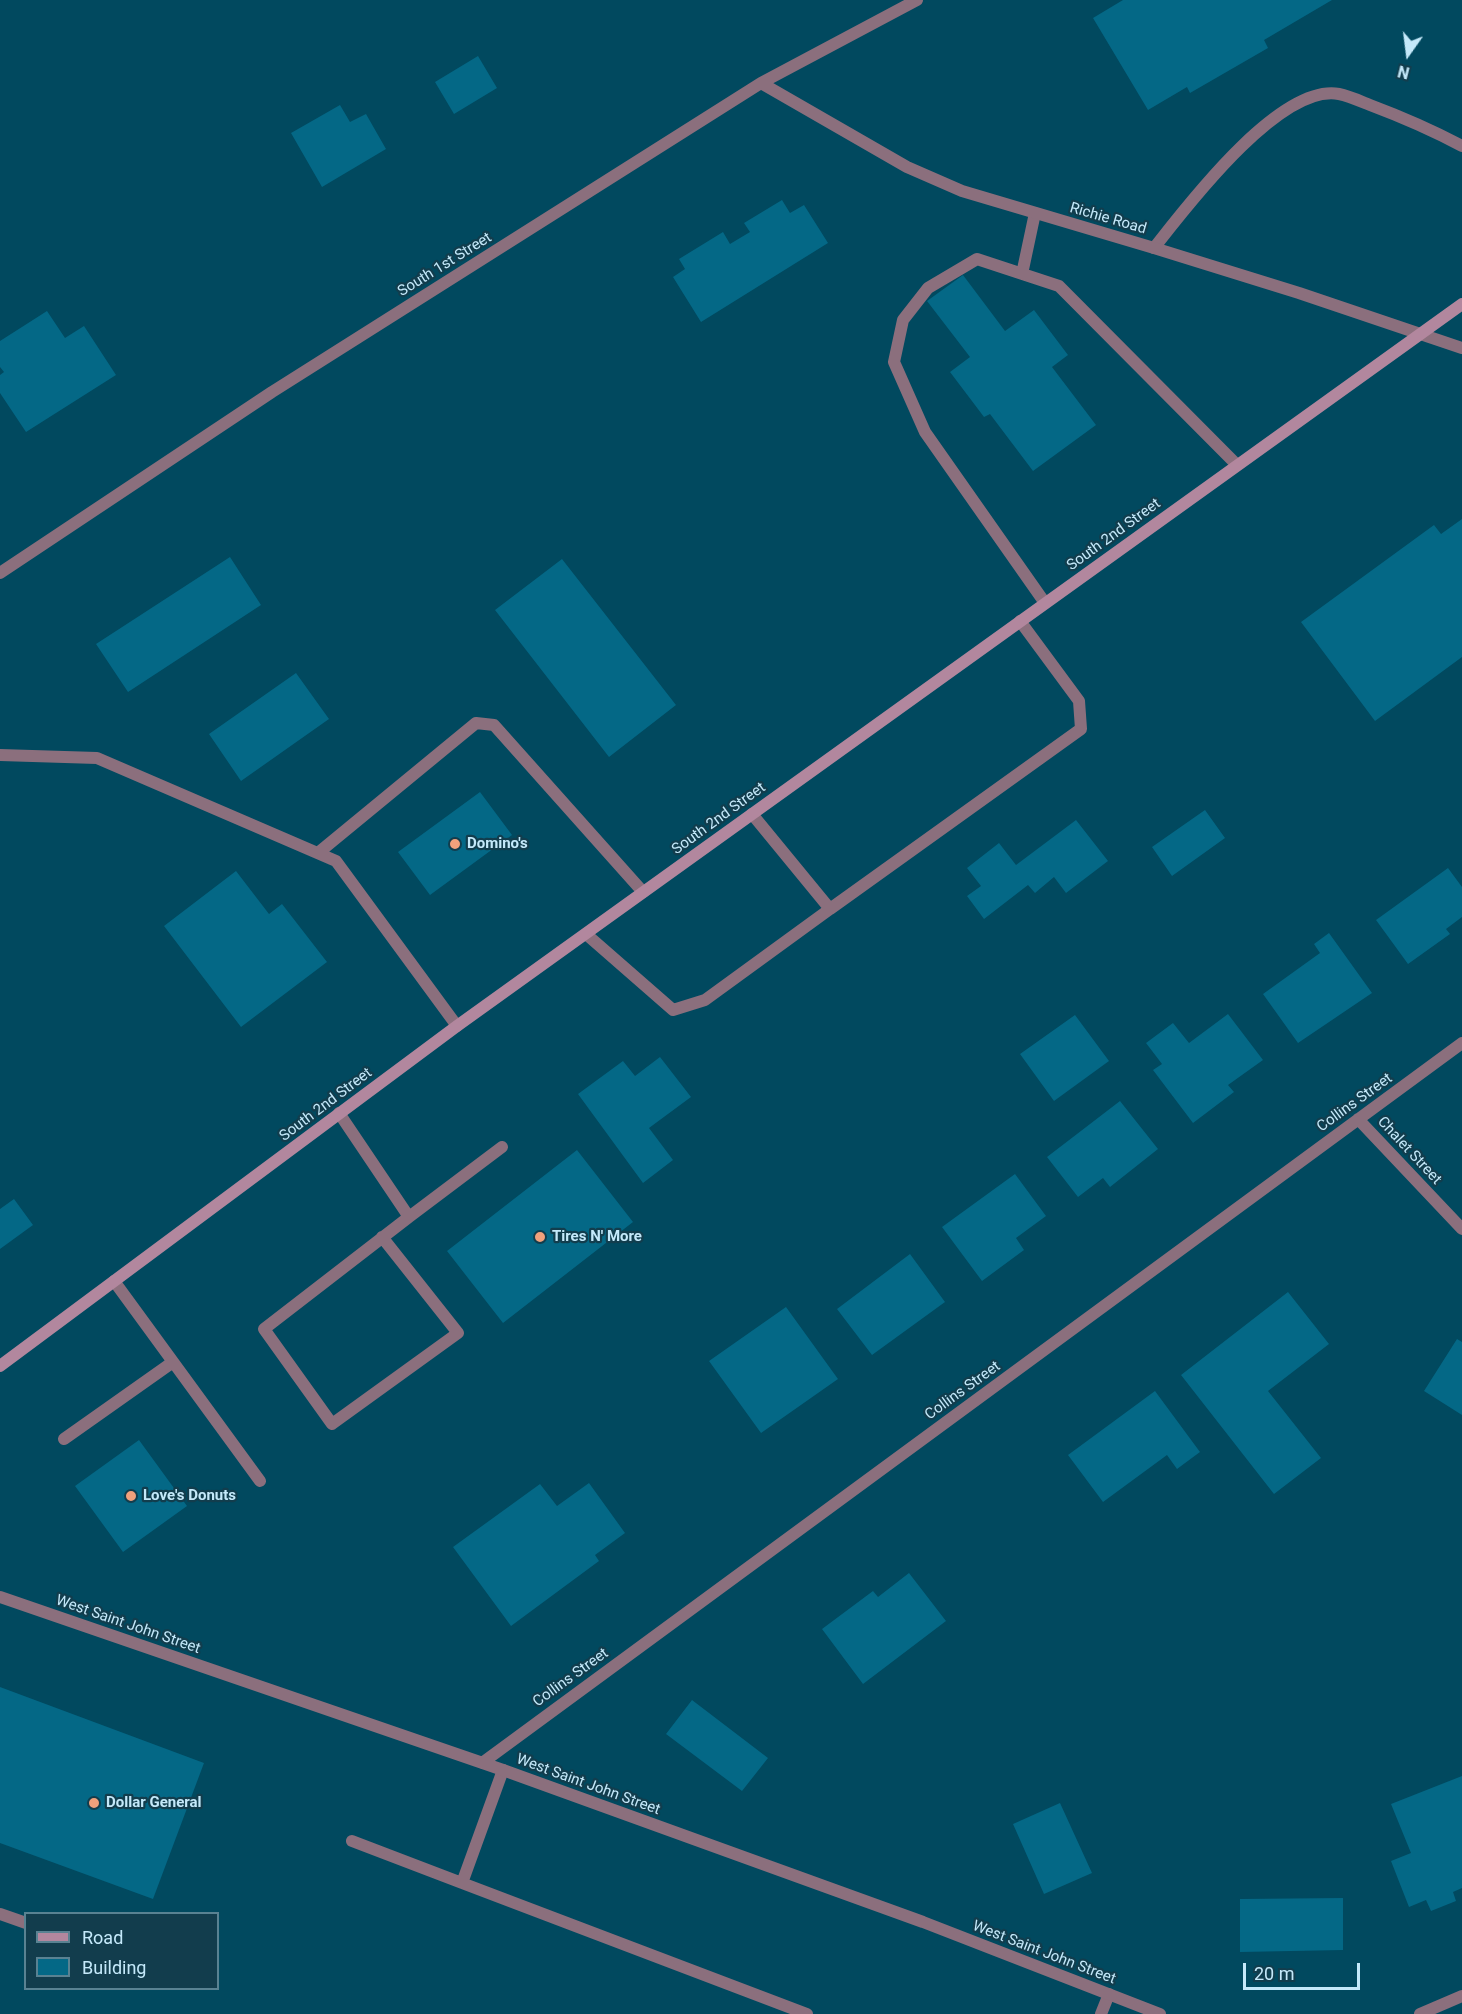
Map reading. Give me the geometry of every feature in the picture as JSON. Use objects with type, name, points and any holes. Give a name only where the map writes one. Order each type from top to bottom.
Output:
[{"type":"main road","name":"South 2nd Street","points":[[0,1366],[457,1026],[1462,304]]},
{"type":"street","name":"South 1st Street","points":[[0,573],[272,392],[761,83],[917,0]]},
{"type":"street","name":"Richie Road","points":[[761,83],[907,167],[962,191],[1299,293],[1462,348]]},
{"type":"street","points":[[1154,248],[1203,185],[1240,148],[1282,112],[1311,97],[1338,93],[1415,123],[1462,146]]},
{"type":"street","points":[[1022,274],[1035,213]]},
{"type":"street","points":[[1045,603],[925,432],[894,362],[903,320],[927,288],[977,259],[1059,286],[1237,465]]},
{"type":"street","points":[[586,934],[673,1010],[705,1000],[1081,729],[1079,701],[1020,621]]},
{"type":"street","points":[[318,853],[476,723],[494,725],[643,892]]},
{"type":"street","points":[[0,755],[97,758],[336,861],[457,1026]]},
{"type":"street","points":[[752,814],[830,909]]},
{"type":"street","name":"Collins Street","points":[[482,1763],[1462,1043]]},
{"type":"street","points":[[339,1113],[409,1216]]},
{"type":"street","name":"Chalet Street","points":[[1359,1119],[1462,1229]]},
{"type":"street","points":[[382,1237],[458,1333],[332,1424],[264,1329],[382,1237],[409,1216],[502,1147]]},
{"type":"street","points":[[114,1281],[260,1481]]},
{"type":"street","points":[[64,1439],[173,1362]]},
{"type":"street","name":"West Saint John Street","points":[[0,1597],[503,1770],[923,1922],[1160,2014]]},
{"type":"street","points":[[462,1883],[503,1770]]},
{"type":"street","points":[[352,1841],[807,2014]]},
{"type":"street","points":[[0,1914],[24,1922]]},
{"type":"street","points":[[1101,2014],[1109,1994]]},
{"type":"street","points":[[1420,2014],[1462,1996]]},
{"type":"building","points":[[1123,0],[1332,0],[1264,40],[1268,48],[1190,93],[1187,87],[1148,110],[1093,18]]},
{"type":"building","points":[[478,56],[497,88],[454,114],[435,82]]},
{"type":"building","points":[[340,105],[350,122],[366,114],[386,149],[322,187],[291,133]]},
{"type":"building","points":[[782,200],[790,213],[804,205],[828,243],[701,322],[673,277],[685,269],[679,259],[723,232],[730,244],[750,232],[744,223]]},
{"type":"building","points":[[963,275],[1005,331],[1034,310],[1068,355],[1052,367],[1096,425],[1033,471],[990,414],[984,417],[950,372],[970,357],[927,301]]},
{"type":"building","points":[[47,311],[65,338],[84,326],[116,375],[26,432],[0,393],[0,375],[4,372],[0,367],[0,341]]},
{"type":"building","points":[[1462,519],[1462,657],[1375,721],[1301,622],[1434,525],[1441,534]]},
{"type":"building","points":[[230,557],[261,605],[128,692],[96,644]]},
{"type":"building","points":[[562,559],[676,705],[609,757],[495,610]]},
{"type":"building","points":[[296,673],[329,719],[241,781],[209,734]]},
{"type":"building","name":"Domino's","points":[[480,792],[512,835],[430,895],[398,852]]},
{"type":"building","points":[[1205,810],[1225,838],[1172,876],[1152,847]]},
{"type":"building","points":[[1076,820],[1108,861],[1066,893],[1054,877],[1035,893],[1028,885],[984,919],[967,896],[981,886],[967,868],[999,843],[1016,865]]},
{"type":"building","points":[[1448,868],[1462,887],[1462,917],[1446,929],[1450,934],[1408,964],[1376,920]]},
{"type":"building","points":[[236,871],[269,914],[282,904],[327,962],[241,1027],[164,926]]},
{"type":"building","points":[[1329,933],[1372,993],[1298,1043],[1263,994],[1320,953],[1314,944]]},
{"type":"building","points":[[1228,1014],[1263,1060],[1228,1085],[1234,1092],[1193,1123],[1153,1070],[1162,1064],[1146,1043],[1173,1023],[1189,1043]]},
{"type":"building","points":[[1075,1015],[1109,1061],[1054,1101],[1020,1054]]},
{"type":"building","points":[[660,1057],[691,1097],[649,1128],[673,1160],[643,1183],[578,1094],[623,1061],[635,1076]]},
{"type":"building","points":[[1120,1101],[1158,1149],[1110,1187],[1103,1178],[1078,1197],[1047,1157]]},
{"type":"building","name":"Tires N' More","points":[[577,1150],[633,1222],[503,1323],[447,1251]]},
{"type":"building","points":[[1015,1174],[1046,1216],[1016,1238],[1024,1250],[982,1281],[942,1227]]},
{"type":"building","points":[[14,1199],[33,1225],[0,1249],[0,1209]]},
{"type":"building","points":[[910,1254],[945,1302],[872,1355],[837,1309]]},
{"type":"building","points":[[1288,1292],[1329,1344],[1268,1391],[1321,1458],[1274,1494],[1181,1375]]},
{"type":"building","points":[[786,1307],[838,1379],[761,1433],[709,1361]]},
{"type":"building","points":[[1457,1339],[1462,1342],[1462,1415],[1424,1391]]},
{"type":"building","points":[[1155,1391],[1200,1452],[1177,1469],[1167,1455],[1103,1502],[1068,1455]]},
{"type":"building","name":"Love's Donuts","points":[[139,1440],[187,1506],[123,1552],[75,1486]]},
{"type":"building","points":[[589,1483],[625,1533],[595,1555],[599,1561],[511,1626],[453,1547],[540,1484],[557,1506]]},
{"type":"building","points":[[909,1573],[946,1621],[863,1684],[822,1629],[873,1591],[878,1597]]},
{"type":"building","name":"Dollar General","points":[[0,1687],[204,1763],[153,1899],[0,1843]]},
{"type":"building","points":[[692,1700],[768,1758],[742,1791],[666,1734]]},
{"type":"building","points":[[1462,1776],[1462,1888],[1453,1892],[1456,1901],[1431,1911],[1426,1900],[1409,1907],[1391,1861],[1411,1853],[1391,1804]]},
{"type":"building","points":[[1060,1803],[1092,1873],[1044,1894],[1013,1824]]},
{"type":"building","points":[[1343,1898],[1343,1950],[1240,1952],[1240,1899]]},
{"type":"place","name":"Domino's","points":[[455,844]]},
{"type":"place","name":"Tires N' More","points":[[540,1237]]},
{"type":"place","name":"Love's Donuts","points":[[131,1496]]},
{"type":"place","name":"Dollar General","points":[[94,1803]]}]
